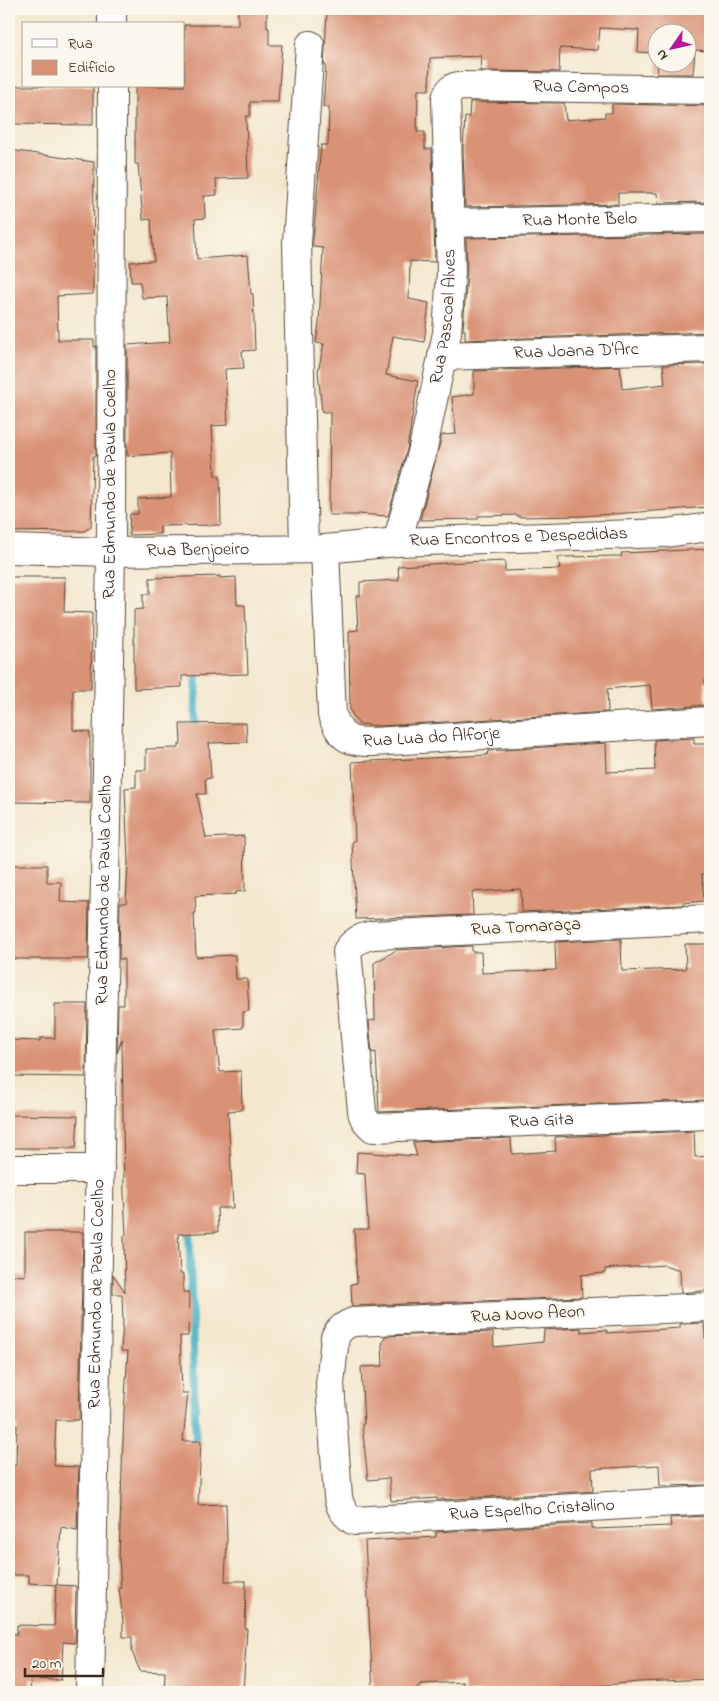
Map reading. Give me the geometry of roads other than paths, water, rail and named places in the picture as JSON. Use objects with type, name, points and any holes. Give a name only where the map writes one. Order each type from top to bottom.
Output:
[{"type":"street","points":[[112,9],[112,22]]},
{"type":"street","name":"Rua Lua do Alforje","points":[[310,45],[296,242],[315,549],[332,715],[338,729],[345,737],[356,742],[373,742],[710,721]]},
{"type":"street","name":"Rua Campos","points":[[452,88],[460,86],[710,90]]},
{"type":"street","name":"Rua Edmundo de Paula Coelho","points":[[95,1689],[100,1169],[111,552],[112,88]]},
{"type":"street","name":"Rua Pascoal Alves","points":[[397,542],[422,453],[447,333],[451,272],[446,99],[452,88]]},
{"type":"street","name":"Rua Monte Belo","points":[[450,223],[710,218]]},
{"type":"street","name":"Rua Joana D'Arc","points":[[442,356],[710,348]]},
{"type":"street","name":"Rua Encontros e Despedidas","points":[[315,549],[397,542],[666,533],[710,527]]},
{"type":"street","name":"Rua Benjoeiro","points":[[9,549],[111,552],[315,549]]},
{"type":"street","name":"Rua Tomaraça","points":[[373,1128],[366,1121],[362,1111],[347,951],[360,938],[373,935],[710,918]]},
{"type":"street","name":"Rua Gita","points":[[373,1128],[710,1115]]},
{"type":"street","points":[[9,1169],[100,1169]]},
{"type":"street","name":"Rua Novo Aeon","points":[[354,1520],[346,1515],[340,1505],[338,1496],[330,1384],[335,1338],[345,1324],[710,1307]]},
{"type":"street","name":"Rua Espelho Cristalino","points":[[354,1520],[710,1500]]},
{"type":"waterway","points":[[195,732],[197,666]]},
{"type":"waterway","points":[[189,1224],[196,1449]]}]
